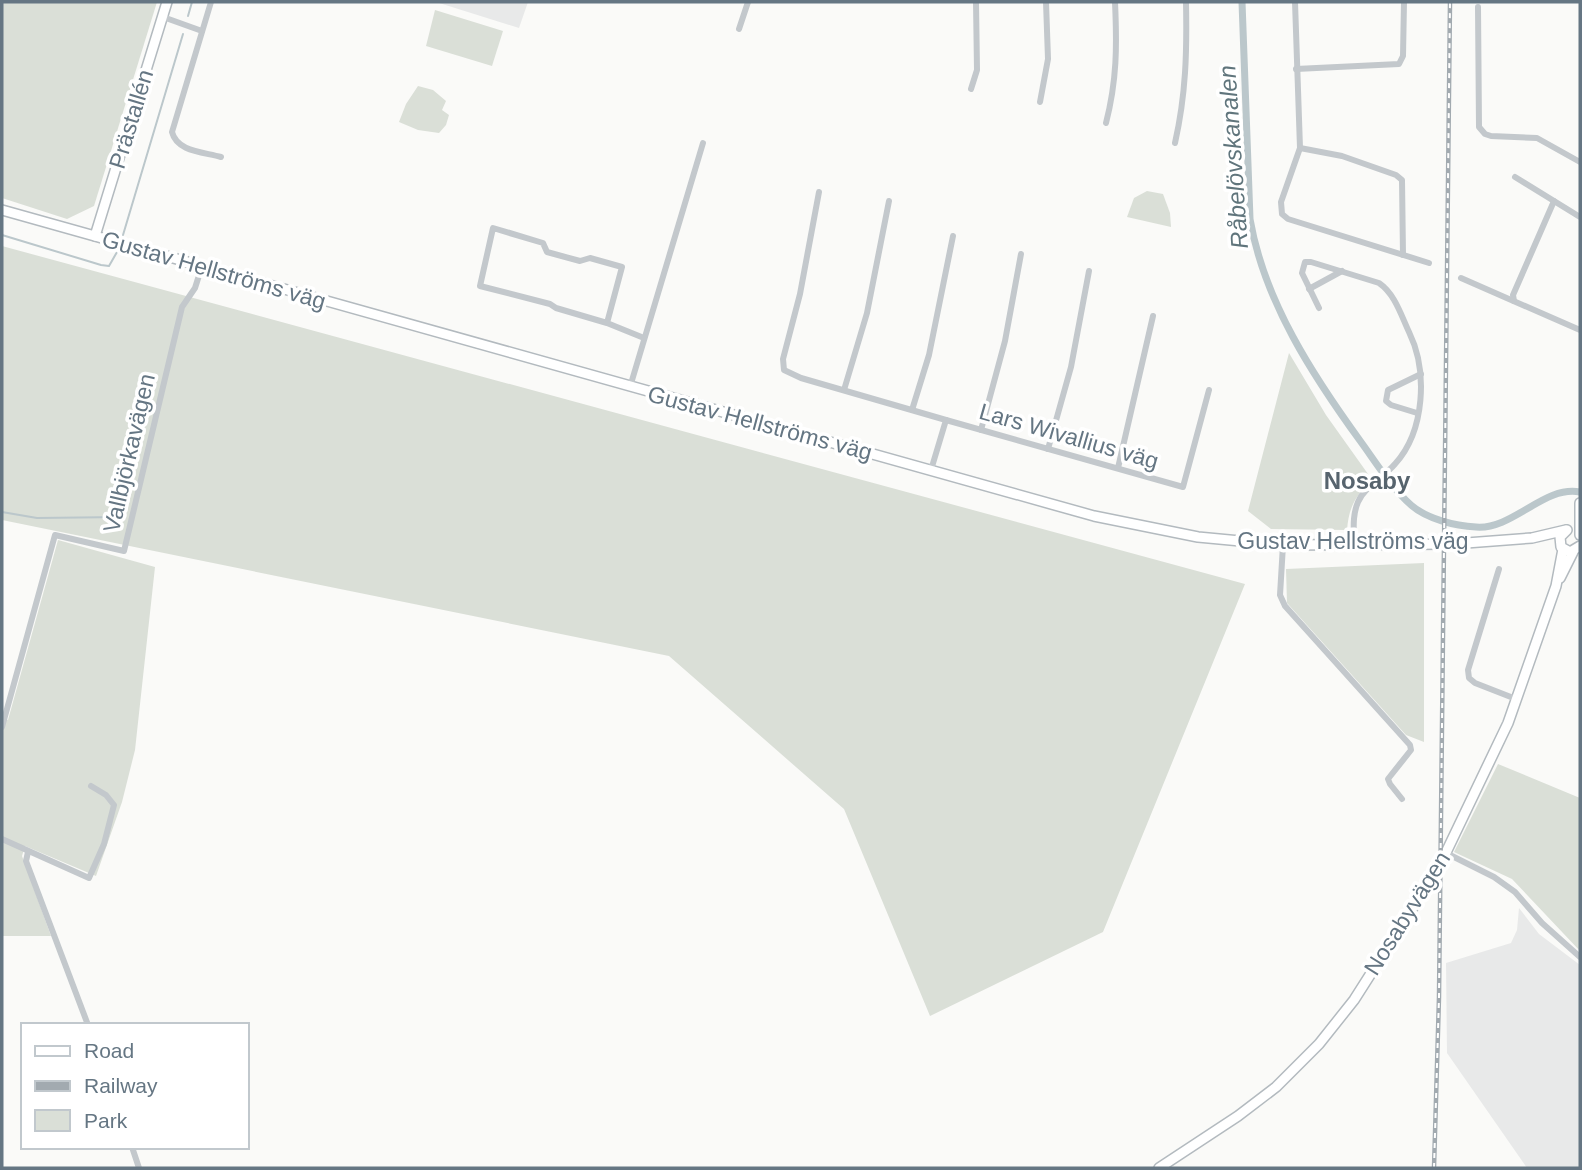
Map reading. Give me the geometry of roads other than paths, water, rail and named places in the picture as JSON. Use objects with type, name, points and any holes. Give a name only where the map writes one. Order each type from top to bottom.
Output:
[{"type":"street","name":"Prästallén","points":[[95,236],[167,2]]},
{"type":"street","points":[[211,2],[172,132],[180,146],[221,157]]},
{"type":"street","points":[[739,29],[748,2]]},
{"type":"street","points":[[971,89],[977,70],[976,2]]},
{"type":"street","points":[[1040,102],[1048,59],[1046,2]]},
{"type":"street","points":[[1106,123],[1114,89],[1117,42],[1115,2]]},
{"type":"street","points":[[1175,143],[1184,104],[1186,2]]},
{"type":"street","points":[[1295,2],[1300,148],[1281,202],[1282,214],[1288,219],[1429,263]]},
{"type":"street","points":[[1297,69],[1399,64],[1403,56],[1404,2]]},
{"type":"street","points":[[1478,7],[1479,127],[1491,136],[1537,138],[1580,162]]},
{"type":"street","points":[[163,17],[202,31]]},
{"type":"street","points":[[630,387],[703,143]]},
{"type":"street","points":[[1300,148],[1342,156],[1396,175],[1402,180],[1405,244],[1403,255]]},
{"type":"street","points":[[1515,177],[1580,217]]},
{"type":"street","name":"Lars Wivallius väg","points":[[819,192],[800,294],[782,365],[786,373],[1183,487],[1209,390]]},
{"type":"street","points":[[844,390],[867,313],[889,201]]},
{"type":"street","points":[[1514,301],[1513,295],[1554,201]]},
{"type":"street","name":"Gustav Hellströms väg","points":[[2,210],[1128,524],[1198,537],[1283,545],[1453,544],[1532,538],[1567,530]]},
{"type":"street","points":[[607,323],[622,267],[590,258],[580,261],[547,252],[543,243],[493,228],[480,286],[542,301],[645,338]]},
{"type":"street","points":[[912,410],[929,355],[953,236]]},
{"type":"street","points":[[981,430],[1005,341],[1021,254]]},
{"type":"street","points":[[1319,308],[1303,273],[1306,262],[1379,283],[1388,290],[1416,346],[1421,374],[1422,393],[1418,413],[1405,451],[1359,500],[1354,519],[1354,545]]},
{"type":"street","name":"Vallbjörkavägen","points":[[2,727],[55,535],[124,551],[182,307],[195,288],[202,266]]},
{"type":"street","points":[[1048,449],[1071,366],[1089,271]]},
{"type":"street","points":[[1309,289],[1342,271]]},
{"type":"street","points":[[1461,278],[1580,330]]},
{"type":"street","points":[[1118,468],[1153,316]]},
{"type":"street","points":[[1418,413],[1391,405],[1386,401],[1385,395],[1388,390],[1421,374]]},
{"type":"street","name":"Lars Wivallius väg","points":[[931,470],[946,420]]},
{"type":"street","points":[[1580,502],[1567,530],[1575,530],[1580,535]]},
{"type":"street","points":[[1580,502],[1580,535]]},
{"type":"street","name":"Nosabyvägen","points":[[1159,1168],[1266,1094],[1319,1044],[1354,1000],[1446,853],[1508,723],[1569,547],[1561,535],[1567,530]]},
{"type":"street","name":"Gustav Hellströms väg","points":[[1532,538],[1569,547]]},
{"type":"street","points":[[1283,545],[1280,595],[1285,606],[1410,745],[1408,756],[1388,779],[1402,799]]},
{"type":"street","points":[[1499,569],[1468,670],[1469,678],[1475,683],[1516,699]]},
{"type":"street","points":[[2,839],[89,878],[104,844],[114,805],[106,795],[91,786]]},
{"type":"street","points":[[28,852],[26,861],[87,1023]]},
{"type":"street","points":[[1446,853],[1494,877],[1515,892],[1542,923],[1580,957]]},
{"type":"street","points":[[133,1149],[139,1168]]},
{"type":"waterway","points":[[188,16],[192,2]]},
{"type":"waterway","name":"Råbelövskanalen","points":[[1242,2],[1250,219],[1266,279],[1293,337],[1325,391],[1404,498],[1418,510],[1442,521],[1476,527],[1490,526],[1554,495],[1580,492]]},
{"type":"waterway","points":[[123,235],[183,34]]},
{"type":"waterway","points":[[2,235],[101,265],[109,266],[117,252]]},
{"type":"waterway","points":[[2,512],[37,518],[123,517]]},
{"type":"railway","points":[[1434,1168],[1439,997],[1450,2]]},
{"type":"district","name":"Nosaby","points":[[1367,480]]}]
